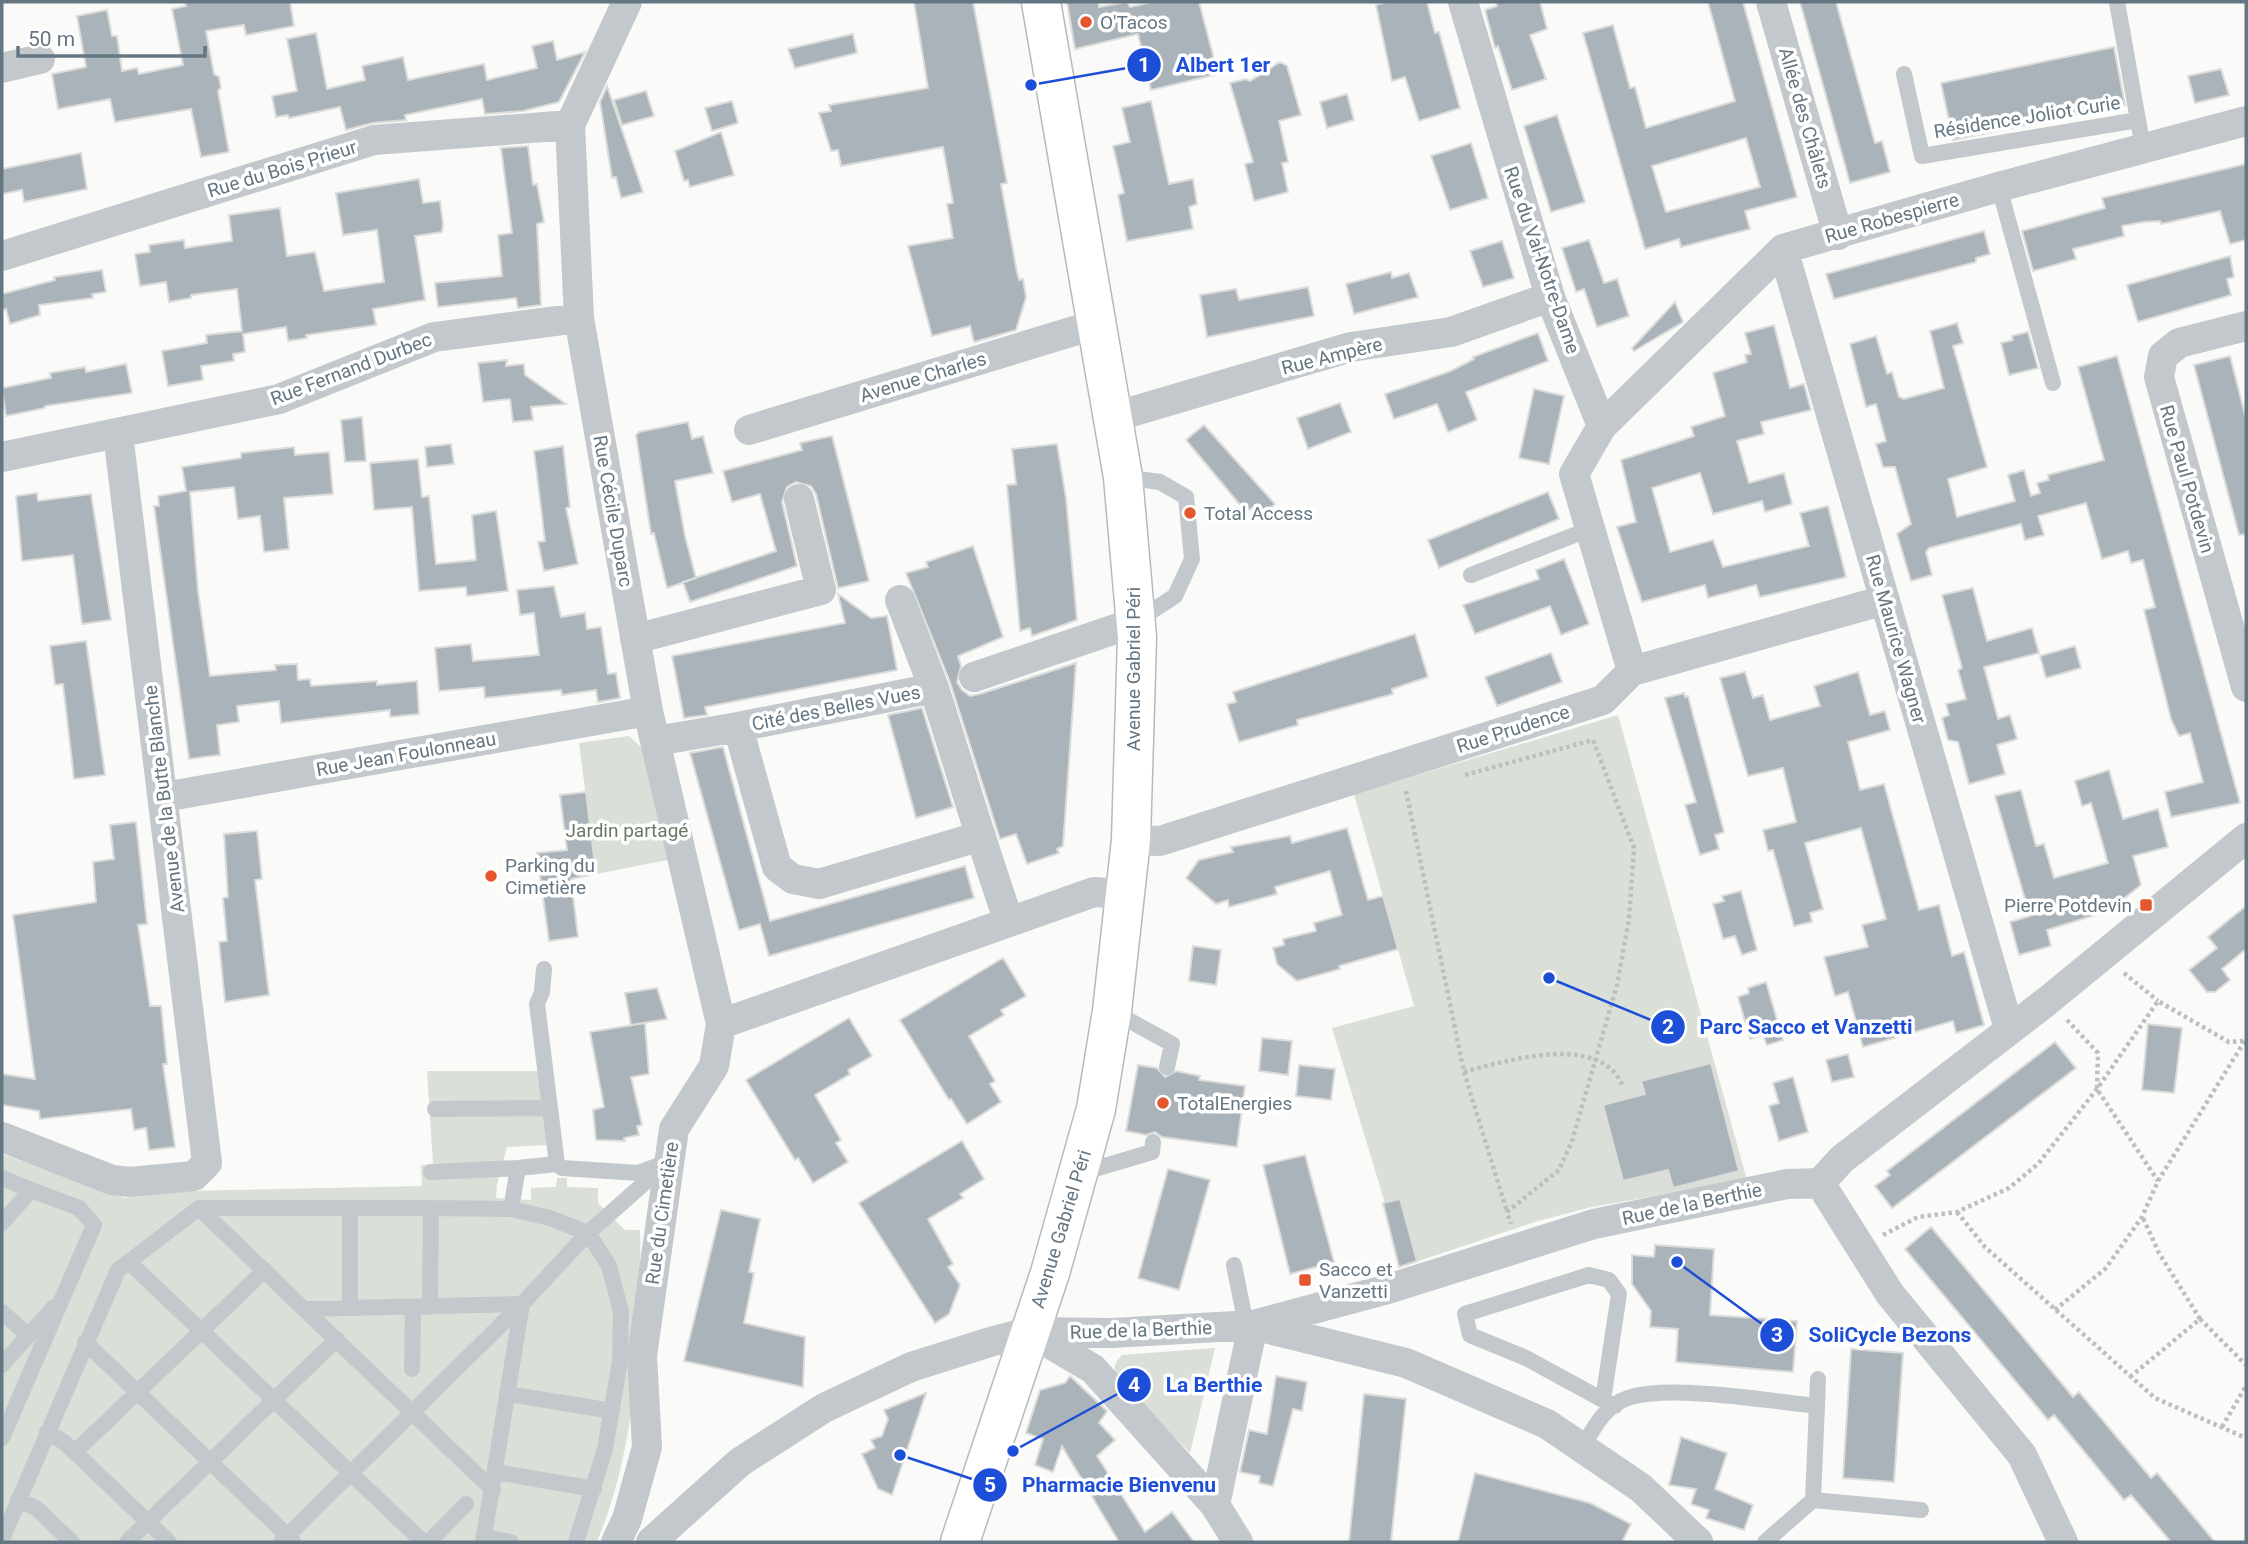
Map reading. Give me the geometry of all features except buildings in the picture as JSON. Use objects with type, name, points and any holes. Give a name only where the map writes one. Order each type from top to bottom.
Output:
[{"type":"main road","name":"Avenue Gabriel Péri","points":[[960,1542],[1030,1332],[1079,1174],[1096,1109],[1112,1011],[1131,840],[1136,622],[1123,477],[1041,2]]},
{"type":"street","name":"Rue Cécile Duparc","points":[[627,2],[570,125],[579,318],[648,711],[721,1024]]},
{"type":"street","name":"Rue du Val-Notre-Dame","points":[[1463,2],[1550,297],[1602,426]]},
{"type":"street","name":"Allée des Châlets","points":[[1772,2],[1838,235]]},
{"type":"street","points":[[2,68],[40,59]]},
{"type":"street","name":"Rue Robespierre","points":[[1783,249],[1999,187],[2141,134],[2246,121]]},
{"type":"street","name":"Rue du Bois Prieur","points":[[2,256],[374,140],[570,125]]},
{"type":"street","points":[[1783,249],[1602,426],[1574,474],[1632,671],[1885,600]]},
{"type":"street","name":"Rue Maurice Wagner","points":[[1783,249],[2010,1029]]},
{"type":"street","name":"Rue Ampère","points":[[1114,417],[1351,347],[1451,332],[1550,297]]},
{"type":"street","name":"Rue Fernand Durbec","points":[[2,457],[279,399],[434,337],[579,318]]},
{"type":"street","name":"Avenue Charles","points":[[749,430],[1097,324]]},
{"type":"street","name":"Rue Paul Potdevin","points":[[2246,326],[2179,343],[2164,356],[2159,377],[2246,687]]},
{"type":"street","name":"Avenue de la Butte Blanche","points":[[2,1138],[112,1180],[130,1182],[194,1177],[207,1163],[118,434]]},
{"type":"street","points":[[635,639],[821,590],[799,499]]},
{"type":"street","name":"Cité des Belles Vues","points":[[900,600],[934,688],[1009,922]]},
{"type":"street","points":[[974,677],[1136,622]]},
{"type":"street","name":"Rue Prudence","points":[[1131,840],[1160,841],[1604,700],[1632,671]]},
{"type":"street","name":"Cité des Belles Vues","points":[[656,741],[934,688]]},
{"type":"street","name":"Rue Jean Foulonneau","points":[[164,797],[648,711]]},
{"type":"street","name":"Cité des Belles Vues","points":[[738,727],[777,867],[793,879],[818,884],[981,836]]},
{"type":"street","points":[[2063,1542],[2022,1455],[1890,1294],[1820,1183],[1842,1160],[2046,1002],[2246,838]]},
{"type":"street","points":[[721,1024],[1094,892],[1126,894]]},
{"type":"street","name":"Rue du Cimetière","points":[[624,1539],[647,1447],[642,1356],[674,1129],[714,1066],[721,1024]]},
{"type":"street","name":"Rue de la Berthie","points":[[650,1542],[740,1462],[824,1408],[911,1367],[1030,1332],[1112,1333],[1250,1325],[1388,1289],[1594,1224],[1787,1184],[1820,1183]]},
{"type":"street","points":[[1215,1504],[1250,1325],[1406,1363],[1546,1424],[1641,1488],[1698,1542]]},
{"type":"street","points":[[1030,1332],[1093,1369],[1215,1504],[1228,1538]]},
{"type":"lane","name":"Résidence Joliot Curie","points":[[1903,75],[1922,156],[2141,134],[2117,2]]},
{"type":"lane","points":[[1999,187],[2053,383]]},
{"type":"lane","points":[[1123,477],[1160,482],[1186,497],[1192,559],[1175,596],[1136,622]]},
{"type":"lane","points":[[1471,575],[1590,529]]},
{"type":"lane","points":[[544,969],[542,992],[537,1004],[557,1164],[562,1168],[638,1173],[669,1161]]},
{"type":"lane","points":[[1112,1011],[1172,1044],[1167,1067]]},
{"type":"lane","points":[[435,1109],[550,1108]]},
{"type":"lane","points":[[1079,1174],[1152,1152],[1153,1142]]},
{"type":"lane","points":[[85,1342],[288,1540],[412,1409],[522,1304],[588,1233],[669,1161]]},
{"type":"lane","points":[[431,1172],[557,1164]]},
{"type":"lane","points":[[512,1209],[517,1168]]},
{"type":"lane","points":[[2,1178],[79,1208],[94,1225],[63,1297],[7,1411],[2,1438]]},
{"type":"lane","points":[[2,1223],[31,1190]]},
{"type":"lane","points":[[199,1208],[412,1409],[493,1490]]},
{"type":"lane","points":[[2,1539],[118,1270],[199,1208],[512,1209],[550,1218],[588,1233],[609,1266],[621,1312],[620,1361],[612,1411],[594,1489],[576,1542]]},
{"type":"lane","points":[[350,1209],[350,1308]]},
{"type":"lane","points":[[430,1307],[431,1209]]},
{"type":"lane","points":[[129,1262],[423,1542]]},
{"type":"lane","points":[[1234,1265],[1250,1325]]},
{"type":"lane","points":[[75,1452],[265,1270]]},
{"type":"lane","points":[[1582,1448],[1609,1403],[1619,1294],[1609,1280],[1589,1275],[1465,1314],[1470,1335],[1526,1358],[1609,1403],[1654,1393],[1710,1395],[1817,1406]]},
{"type":"lane","points":[[2,1365],[63,1297]]},
{"type":"lane","points":[[304,1309],[522,1304]]},
{"type":"lane","points":[[511,1542],[484,1540],[522,1304]]},
{"type":"lane","points":[[412,1370],[413,1307]]},
{"type":"lane","points":[[2,1312],[29,1335]]},
{"type":"lane","points":[[127,1542],[337,1339]]},
{"type":"lane","points":[[1765,1542],[1813,1500],[1818,1379]]},
{"type":"lane","points":[[508,1394],[612,1411]]},
{"type":"lane","points":[[47,1432],[75,1452],[169,1542]]},
{"type":"lane","points":[[496,1472],[594,1489]]},
{"type":"lane","points":[[18,1500],[36,1508],[72,1542]]},
{"type":"lane","points":[[1813,1500],[1921,1510]]},
{"type":"lane","points":[[429,1542],[466,1504]]},
{"type":"path","points":[[1459,777],[1593,740],[1634,848],[1629,919],[1617,985],[1572,1142],[1559,1170],[1507,1212]]},
{"type":"path","points":[[1419,788],[1405,792],[1464,1072],[1517,1249]]},
{"type":"path","points":[[2102,956],[2158,1001],[2229,1042],[2244,1040]]},
{"type":"path","points":[[1861,1248],[1918,1217],[1957,1212],[2008,1188],[2038,1164],[2097,1089],[2158,1001]]},
{"type":"path","points":[[2046,1002],[2098,1053],[2097,1089],[2158,1181]]},
{"type":"path","points":[[2055,1310],[2106,1268],[2142,1217],[2158,1181],[2244,1040]]},
{"type":"path","points":[[1464,1072],[1525,1055],[1569,1054],[1597,1059],[1620,1077],[1623,1087]]},
{"type":"path","points":[[1957,1212],[1985,1247],[2155,1398],[2246,1438]]},
{"type":"path","points":[[2142,1217],[2159,1254],[2200,1319],[2246,1365]]},
{"type":"path","points":[[2130,1377],[2200,1319]]},
{"type":"path","points":[[2221,1427],[2246,1386]]},
{"type":"green space","points":[[1618,715],[1747,1180],[1592,1207],[1538,1221],[1404,1266],[1332,1028],[1414,1006],[1354,794]]},
{"type":"green space","name":"Jardin partagé","points":[[629,736],[642,748],[673,859],[596,874],[579,743]]},
{"type":"green space","points":[[427,1071],[539,1071],[547,1145],[507,1147],[496,1198],[531,1200],[531,1188],[556,1187],[557,1178],[567,1178],[567,1187],[598,1188],[598,1203],[625,1230],[640,1230],[638,1349],[629,1428],[621,1467],[597,1542],[2,1542],[2,1154],[125,1198],[183,1191],[422,1186],[421,1165],[433,1164]]},
{"type":"green space","points":[[1215,1348],[1190,1453],[1118,1380],[1115,1367],[1122,1355]]},
{"type":"place","name":"O'Tacos","points":[[1086,22]]},
{"type":"place","name":"Albert 1er","points":[[1031,85]]},
{"type":"place","name":"Total Access","points":[[1190,513]]},
{"type":"place","name":"Parking du Cimetière","points":[[491,876]]},
{"type":"place","name":"Pierre Potdevin","points":[[2146,905]]},
{"type":"place","name":"Parc Sacco et Vanzetti","points":[[1549,978]]},
{"type":"place","name":"TotalEnergies","points":[[1163,1103]]},
{"type":"place","name":"SoliCycle Bezons","points":[[1677,1262]]},
{"type":"place","name":"Sacco et Vanzetti","points":[[1305,1280]]},
{"type":"place","name":"La Berthie","points":[[1013,1451]]},
{"type":"place","name":"Pharmacie Bienvenu","points":[[900,1455]]}]
